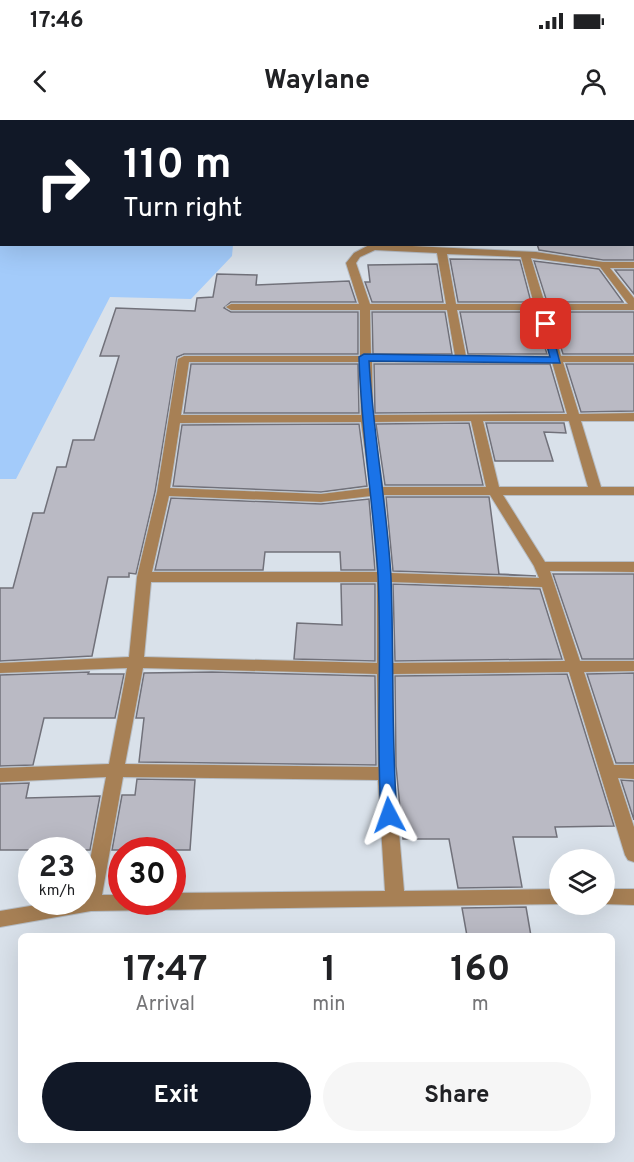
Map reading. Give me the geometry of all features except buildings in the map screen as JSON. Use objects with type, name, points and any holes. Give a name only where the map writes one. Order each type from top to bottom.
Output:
[{"type":"street","points":[[395,898],[386,774],[384,577],[377,491],[366,419],[364,305],[351,263],[357,255],[373,247],[525,255],[603,265],[634,265]]},
{"type":"street","points":[[441,250],[460,360]]},
{"type":"street","points":[[525,255],[596,491]]},
{"type":"street","points":[[603,265],[634,306]]},
{"type":"street","points":[[231,307],[634,306]]},
{"type":"street","points":[[96,877],[136,662],[144,577],[163,492],[183,359],[364,357],[460,360],[634,359]]},
{"type":"street","points":[[174,419],[634,417]]},
{"type":"street","points":[[476,418],[493,490],[541,566],[548,583],[634,855]]},
{"type":"street","points":[[163,492],[321,498],[377,491],[634,491]]},
{"type":"street","points":[[541,566],[634,567]]},
{"type":"street","points":[[144,577],[384,577],[548,583]]},
{"type":"street","points":[[0,668],[136,662],[384,669],[634,666]]},
{"type":"street","points":[[0,775],[117,770],[386,774]]},
{"type":"street","points":[[606,771],[634,772]]},
{"type":"street","points":[[186,902],[549,897]]},
{"type":"street","points":[[615,897],[634,897]]},
{"type":"street","points":[[0,919],[23,915]]},
{"type":"shaded area","points":[[0,246],[233,246],[232,256],[191,299],[110,297],[16,479],[0,479]]},
{"type":"route","points":[[389,815],[386,774],[384,577],[377,491],[366,419],[364,357],[556,360],[546,324]]}]
